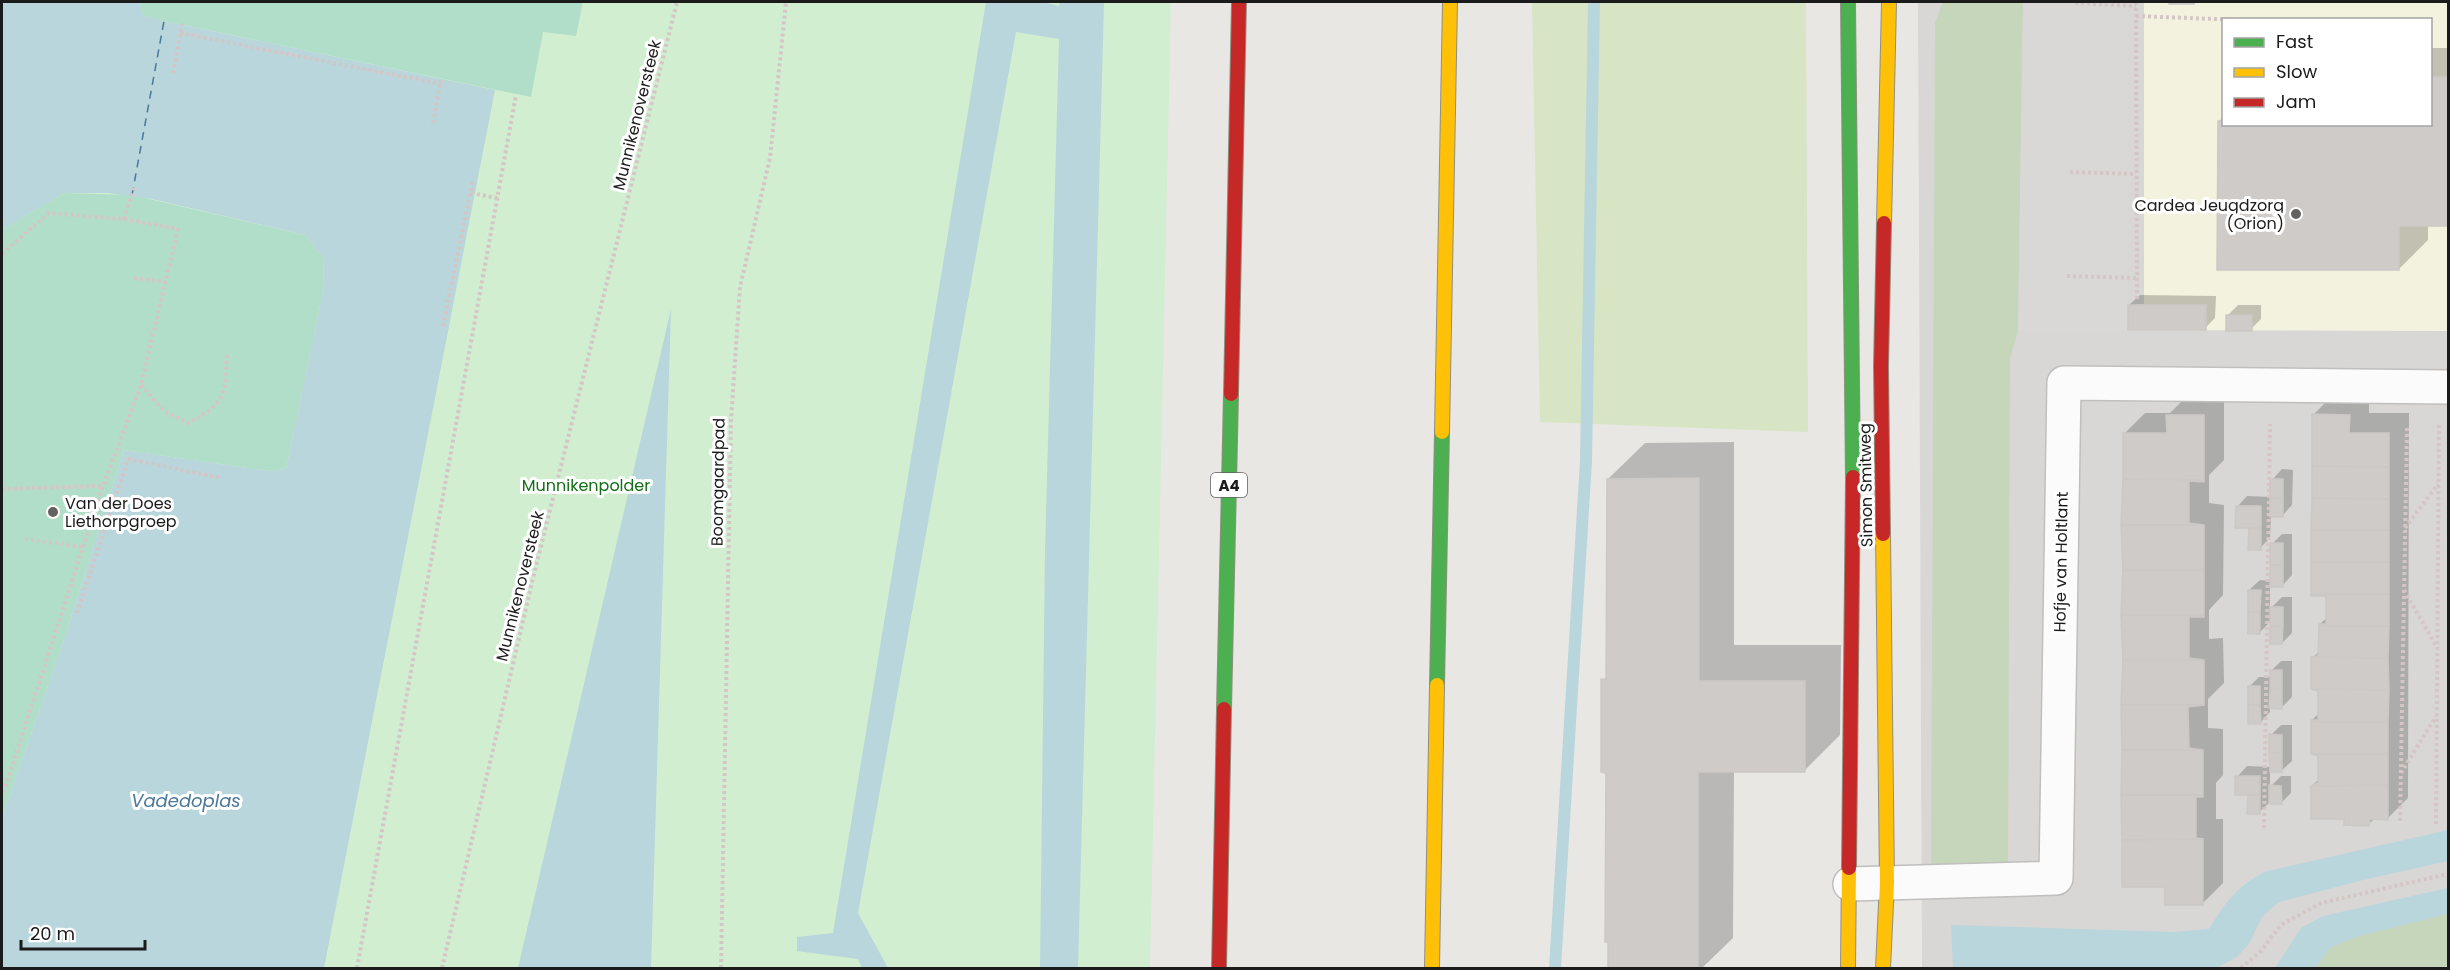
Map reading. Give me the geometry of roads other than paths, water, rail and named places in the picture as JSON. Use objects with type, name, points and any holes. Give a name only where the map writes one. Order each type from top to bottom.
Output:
[{"type":"main road","name":"A4","points":[[1219,969],[1239,2]]},
{"type":"main road","points":[[1432,969],[1450,2]]},
{"type":"main road","name":"Simon Smitweg","points":[[1848,2],[1853,434],[1848,969]]},
{"type":"main road","name":"Simon Smitweg","points":[[1883,969],[1900,882],[1881,343],[1889,2]]},
{"type":"street","name":"Hofje van Holtlant","points":[[1850,884],[2056,878],[2064,383],[2444,388]]},
{"type":"water","name":"Vadedoplas","points":[[2,2],[140,2],[143,15],[164,21],[495,90],[324,968],[2,968],[2,818],[66,634],[124,450],[268,471],[286,469],[324,287],[323,257],[305,235],[152,199],[108,193],[64,193],[2,230]]},
{"type":"water","points":[[986,2],[1043,2],[1059,6],[1060,2],[1104,2],[1078,968],[1040,968],[1045,551],[1059,39],[1016,32],[858,913],[888,968],[862,968],[858,959],[797,951],[797,937],[833,933]]},
{"type":"water","points":[[671,309],[651,968],[518,968]]},
{"type":"water","points":[[2448,830],[2448,861],[2279,902],[2262,917],[2250,942],[2238,956],[2217,968],[1953,968],[1951,925],[2173,932],[2209,929],[2232,896],[2264,872]]},
{"type":"water","points":[[2448,888],[2448,914],[2356,937],[2331,947],[2315,968],[2275,968],[2301,928],[2323,916]]},
{"type":"waterway","points":[[1555,968],[1586,461],[1594,2]]},
{"type":"place","name":"Cardea Jeugdzorg (Orion)","points":[[2296,214]]},
{"type":"place","name":"Van der Does Liethorpgroep","points":[[53,512]]},
{"type":"park label","name":"Munnikenpolder","points":[[586,485]]}]
